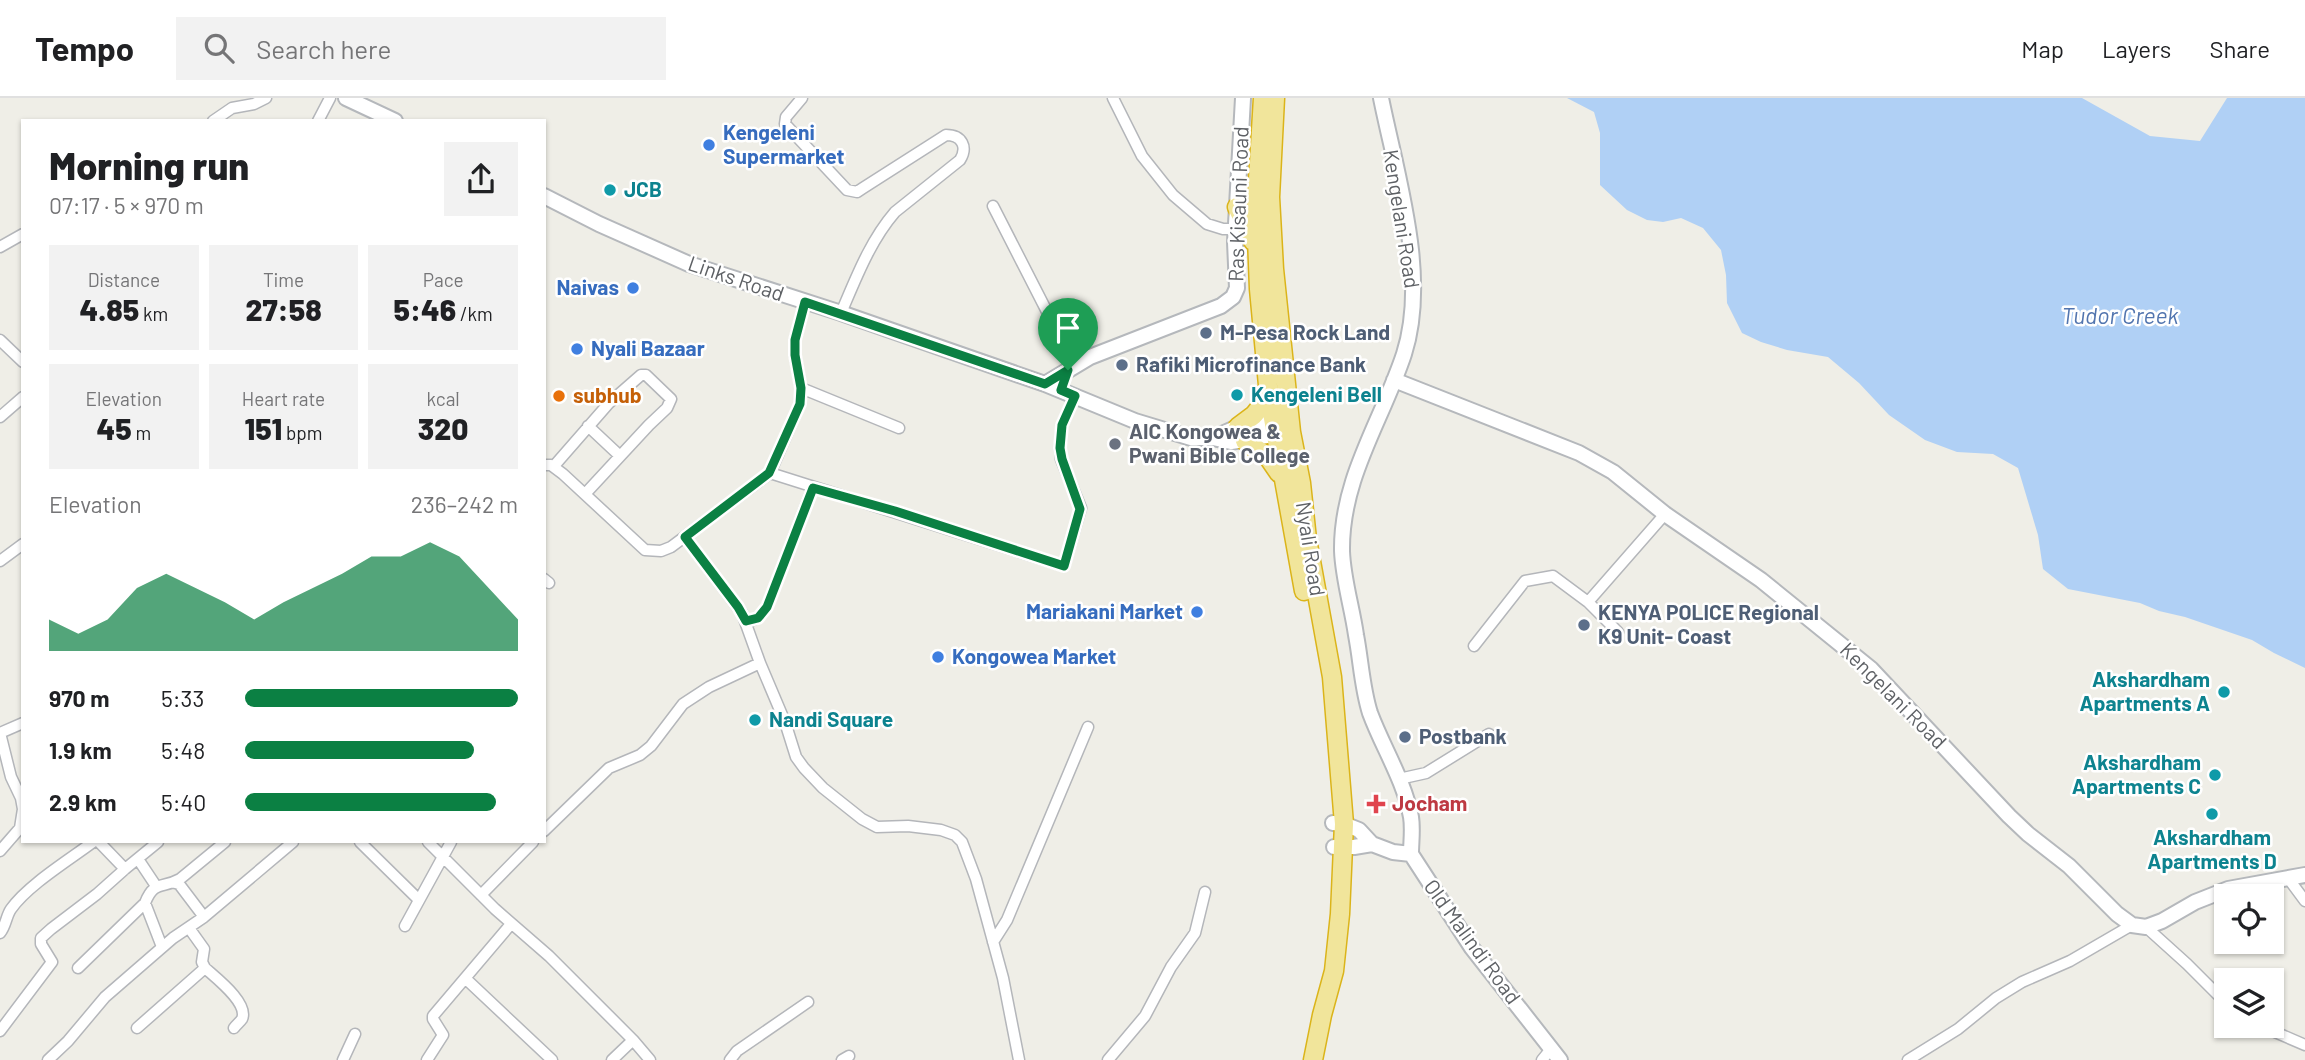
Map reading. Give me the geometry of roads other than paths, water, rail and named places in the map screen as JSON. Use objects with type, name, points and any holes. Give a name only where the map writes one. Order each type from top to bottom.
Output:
[{"type":"highway","name":"Nyali Road","points":[[1263,98],[1256,212],[1259,289],[1269,396],[1301,483],[1307,539],[1332,677],[1339,847],[1326,998],[1313,1060]]},
{"type":"highway","name":"Nyali Road","points":[[1275,98],[1271,236],[1282,426],[1282,475],[1316,646],[1339,824]]},
{"type":"highway","points":[[1237,206],[1258,251]]},
{"type":"highway","points":[[1269,396],[1242,434],[1268,457],[1282,475]]},
{"type":"main road","points":[[345,98],[391,119]]},
{"type":"main road","name":"Ras Kisauni Road","points":[[1045,384],[1072,367],[1229,301],[1237,288],[1236,229],[1243,98]]},
{"type":"main road","name":"Kengelani Road","points":[[1381,98],[1413,265],[1414,296],[1404,355],[1362,454],[1349,493],[1343,526],[1342,554],[1366,698],[1381,741],[1399,779],[1411,819],[1411,854]]},
{"type":"main road","name":"Links Road","points":[[546,197],[598,224],[688,264],[841,313],[1191,438],[1213,438],[1231,442],[1242,434],[1282,426]]},
{"type":"main road","points":[[1068,393],[1072,367]]},
{"type":"main road","name":"Kengelani Road","points":[[1394,380],[1579,453],[1613,472],[1665,514],[1761,580],[1871,669],[2028,834],[2069,866],[2118,914],[2139,926]]},
{"type":"main road","points":[[1339,824],[1363,832],[1372,844]]},
{"type":"main road","points":[[1339,847],[1372,844],[1393,852],[1411,854]]},
{"type":"main road","name":"Old Malindi Road","points":[[1411,854],[1472,948],[1551,1056]]},
{"type":"main road","points":[[2139,926],[2162,921],[2212,895],[2305,876]]},
{"type":"street","points":[[216,119],[232,108],[254,104],[266,98]]},
{"type":"street","points":[[319,119],[330,98]]},
{"type":"street","points":[[802,98],[786,117],[785,124],[851,192],[857,192],[946,135],[957,136],[964,149],[960,160],[887,222],[870,248],[841,313]]},
{"type":"street","points":[[1113,98],[1142,156],[1173,195],[1207,224],[1219,229],[1236,229]]},
{"type":"street","points":[[993,206],[1061,339],[1072,367]]},
{"type":"street","points":[[0,247],[21,235]]},
{"type":"street","points":[[585,494],[670,405],[671,399],[646,375],[641,375],[609,403],[549,466],[585,494],[645,550],[661,551],[685,537],[769,473],[800,404],[801,388],[795,340],[805,302]]},
{"type":"street","points":[[0,340],[21,360]]},
{"type":"street","points":[[801,388],[899,428]]},
{"type":"street","points":[[769,473],[1064,566],[1080,509],[1060,448],[1068,393]]},
{"type":"street","points":[[0,418],[21,399]]},
{"type":"street","points":[[588,426],[620,456]]},
{"type":"street","points":[[746,621],[758,618],[767,607],[813,488]]},
{"type":"street","points":[[1588,602],[1665,514]]},
{"type":"street","points":[[685,537],[746,621],[796,757],[804,768],[862,819],[877,827],[908,826],[942,830],[956,835],[962,842],[976,879],[1003,978],[1018,1060]]},
{"type":"street","points":[[0,561],[21,545]]},
{"type":"street","points":[[1474,646],[1525,581],[1553,576],[1588,602],[1618,632]]},
{"type":"street","points":[[546,829],[609,768],[640,755],[651,746],[683,704],[709,687],[760,663]]},
{"type":"street","points":[[21,724],[0,733],[10,777],[21,799]]},
{"type":"street","points":[[993,942],[1012,909],[1088,727]]},
{"type":"street","points":[[1399,779],[1426,773],[1489,734]]},
{"type":"street","points":[[0,851],[20,828],[21,822]]},
{"type":"street","points":[[0,933],[7,923],[9,911],[16,903],[92,843]]},
{"type":"street","points":[[100,843],[125,869]]},
{"type":"street","points":[[0,1031],[52,962],[41,944],[41,938],[157,843]]},
{"type":"street","points":[[78,968],[145,903],[156,886],[175,883],[224,843]]},
{"type":"street","points":[[48,1060],[105,997],[162,947],[204,917],[292,843]]},
{"type":"street","points":[[361,843],[419,900]]},
{"type":"street","points":[[429,843],[481,895],[549,956],[650,1060]]},
{"type":"street","points":[[405,926],[450,843]]},
{"type":"street","points":[[481,895],[532,843]]},
{"type":"street","points":[[138,859],[156,886]]},
{"type":"street","points":[[2288,878],[2305,901]]},
{"type":"street","points":[[175,883],[179,884],[204,917]]},
{"type":"street","points":[[1108,1060],[1145,1016],[1171,967],[1195,933],[1205,892]]},
{"type":"street","points":[[145,903],[162,947]]},
{"type":"street","points":[[427,1060],[443,1035],[433,1016],[511,923]]},
{"type":"street","points":[[1908,1060],[1958,1029],[1996,998],[2022,982],[2139,926],[2187,964],[2214,991]]},
{"type":"street","points":[[189,928],[204,949],[202,962],[205,968],[239,1001],[243,1012],[242,1019],[234,1028]]},
{"type":"street","points":[[137,1028],[205,968]]},
{"type":"street","points":[[466,979],[552,1060]]},
{"type":"street","points":[[730,1060],[737,1051],[808,1002]]},
{"type":"street","points":[[343,1060],[355,1034]]},
{"type":"street","points":[[2284,1036],[2305,1045]]},
{"type":"street","points":[[612,1060],[633,1040]]},
{"type":"water","name":"Tudor Creek","points":[[1567,98],[2082,98],[2150,136],[2200,141],[2227,98],[2305,98],[2305,668],[2252,640],[2185,617],[2140,603],[2068,589],[2043,569],[2038,535],[2018,468],[1993,454],[1957,452],[1925,440],[1889,415],[1859,383],[1828,357],[1787,350],[1742,333],[1727,303],[1726,275],[1721,250],[1703,228],[1681,218],[1663,222],[1647,220],[1627,210],[1600,185],[1600,133],[1594,112]]},
{"type":"place","name":"Kengeleni Supermarket","points":[[709,145]]},
{"type":"place","name":"JCB","points":[[610,190]]},
{"type":"place","name":"Naivas","points":[[633,288]]},
{"type":"place","name":"M-Pesa Rock Land","points":[[1206,333]]},
{"type":"place","name":"Nyali Bazaar","points":[[577,349]]},
{"type":"place","name":"Rafiki Microfinance Bank","points":[[1122,365]]},
{"type":"place","name":"Kengeleni Bell","points":[[1237,395]]},
{"type":"place","name":"subhub","points":[[559,396]]},
{"type":"place","name":"AIC Kongowea & Pwani Bible College","points":[[1115,444]]},
{"type":"place","name":"Mariakani Market","points":[[1197,612]]},
{"type":"place","name":"KENYA POLICE Regional K9 Unit- Coast","points":[[1584,625]]},
{"type":"place","name":"Kongowea Market","points":[[938,657]]},
{"type":"place","name":"Akshardham Apartments A","points":[[2224,692]]},
{"type":"place","name":"Nandi Square","points":[[755,720]]},
{"type":"place","name":"Postbank","points":[[1405,737]]},
{"type":"place","name":"Akshardham Apartments C","points":[[2215,775]]},
{"type":"place","name":"Jocham","points":[[1376,804]]},
{"type":"place","name":"Akshardham Apartments D","points":[[2212,814]]}]
